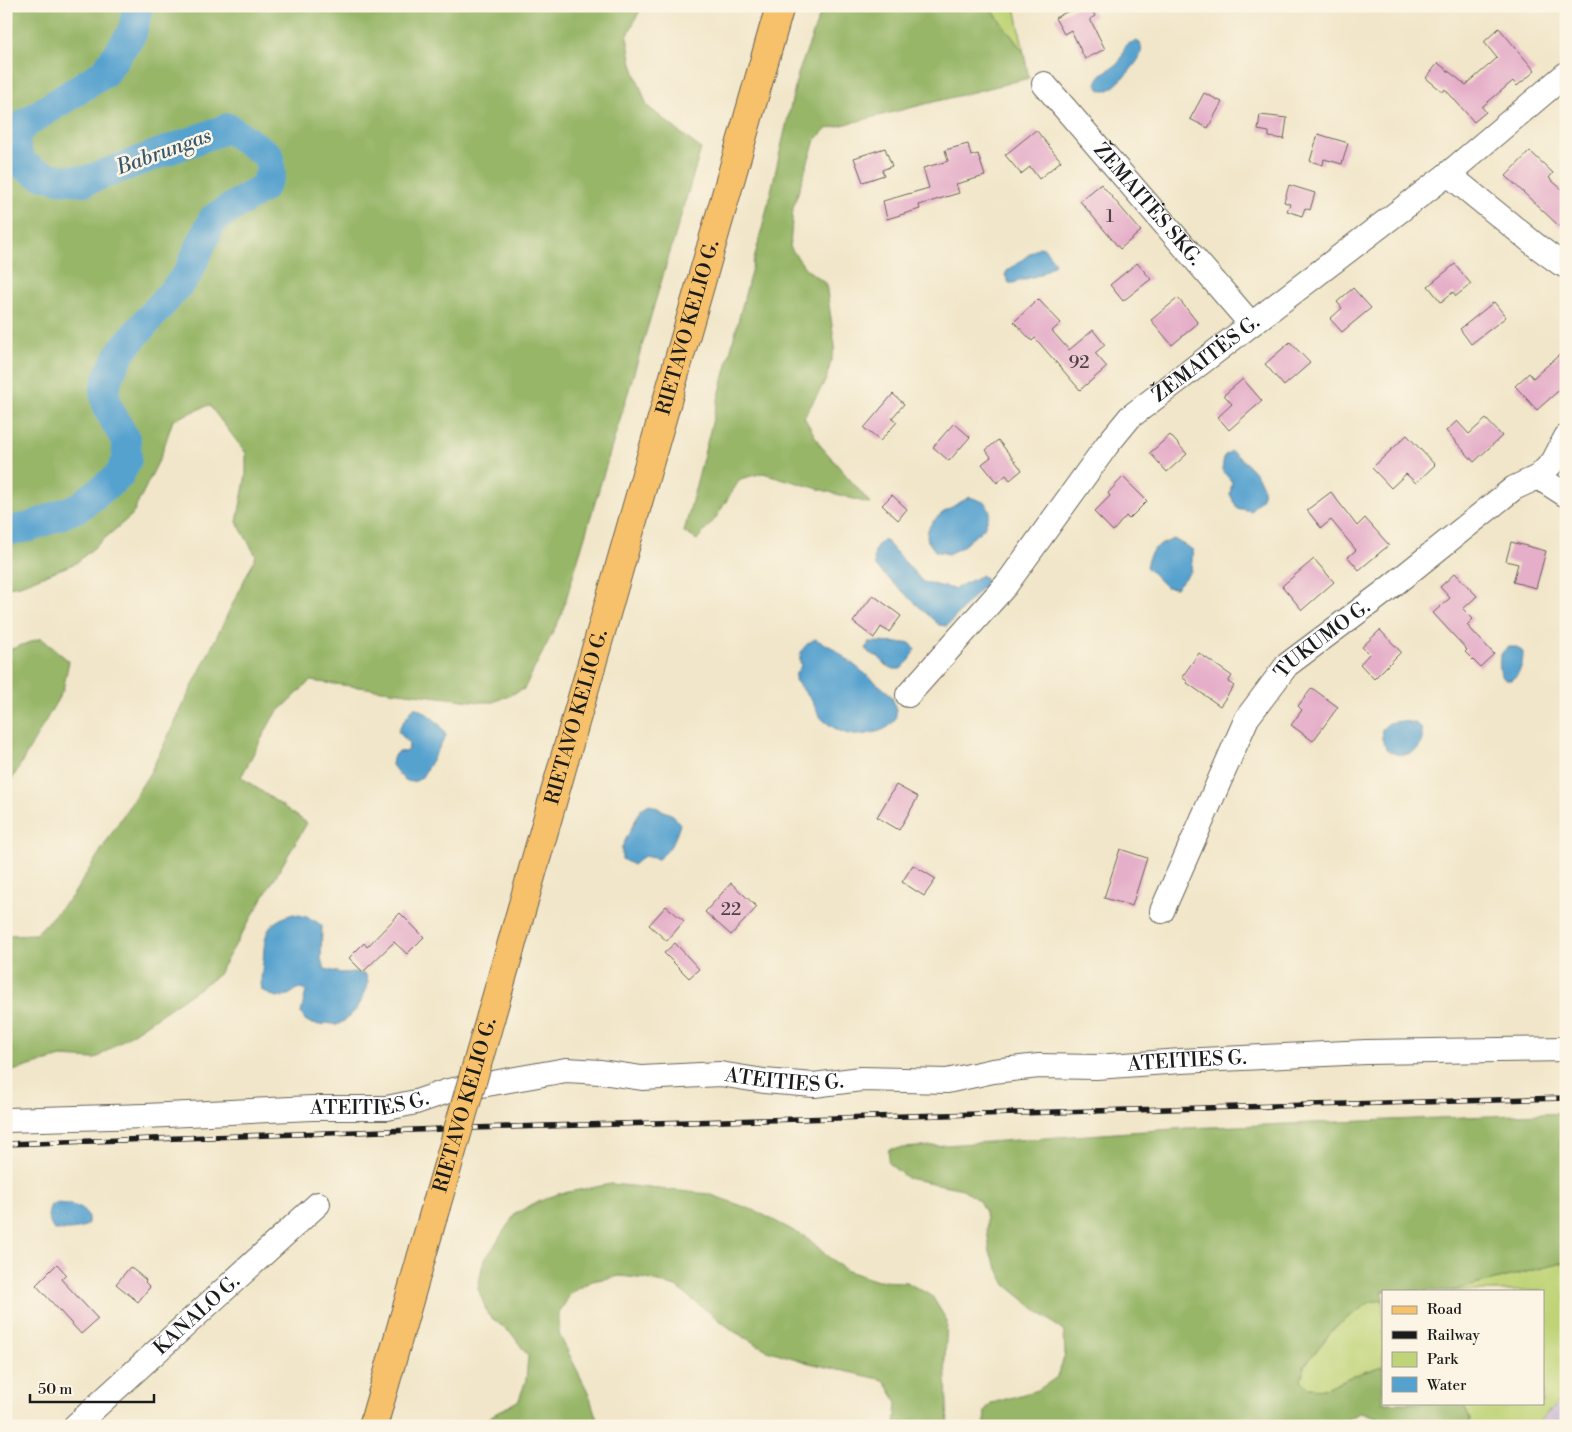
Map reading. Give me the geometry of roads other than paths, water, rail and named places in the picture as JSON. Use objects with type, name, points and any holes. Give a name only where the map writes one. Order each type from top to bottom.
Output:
[{"type":"main road","name":"RIETAVO KELIO G.","points":[[372,1426],[780,6]]},
{"type":"street","name":"ŽEMAITĖS G.","points":[[908,695],[1006,585],[1107,445],[1130,417],[1448,174],[1566,74]]},
{"type":"street","name":"ŽEMAITĖS SKG.","points":[[1044,84],[1251,324]]},
{"type":"street","points":[[1448,174],[1538,247],[1566,266]]},
{"type":"street","name":"TUKUMO G.","points":[[1162,911],[1247,718],[1287,665],[1382,593],[1514,488],[1538,478],[1553,462],[1566,437]]},
{"type":"street","points":[[1538,478],[1566,495]]},
{"type":"street","name":"ATEITIES G.","points":[[6,1120],[312,1108],[386,1108],[416,1102],[448,1091],[566,1070],[601,1072],[642,1078],[720,1074],[764,1081],[814,1085],[861,1079],[947,1080],[993,1071],[1039,1066],[1096,1066],[1366,1052],[1566,1049]]},
{"type":"street","name":"KANALO G.","points":[[75,1426],[318,1204]]},
{"type":"water","points":[[1136,41],[1140,43],[1141,49],[1141,54],[1137,61],[1124,78],[1113,87],[1105,91],[1100,90],[1096,84],[1100,76],[1119,62],[1127,45]]},
{"type":"water","points":[[1039,247],[1044,248],[1055,262],[1054,265],[1039,275],[1009,283],[1005,275],[1007,271]]},
{"type":"water","points":[[1231,451],[1253,470],[1261,482],[1263,495],[1251,511],[1237,508],[1230,494],[1232,482],[1222,470],[1224,456]]},
{"type":"water","points":[[970,497],[986,503],[990,512],[984,528],[962,547],[948,554],[935,551],[928,541],[927,533],[930,526],[941,514]]},
{"type":"water","points":[[884,539],[923,582],[954,589],[982,575],[987,582],[947,626],[939,625],[875,566],[875,551]]},
{"type":"water","points":[[1174,539],[1193,550],[1191,571],[1176,588],[1166,587],[1146,567],[1155,548]]},
{"type":"water","points":[[815,639],[833,648],[889,693],[896,708],[895,719],[891,724],[880,731],[853,735],[829,725],[822,718],[812,701],[795,680],[796,673],[801,666],[800,657],[802,650]]},
{"type":"water","points":[[869,642],[910,643],[915,648],[910,660],[901,669],[894,669],[885,665],[879,657],[869,653],[866,649]]},
{"type":"water","points":[[1508,647],[1517,647],[1523,652],[1521,668],[1511,680],[1506,680],[1501,676],[1500,667],[1500,656]]},
{"type":"water","points":[[414,707],[433,719],[446,736],[422,777],[413,782],[405,780],[392,765],[394,756],[397,753],[408,750],[409,744],[398,731]]},
{"type":"water","points":[[1402,721],[1415,723],[1421,728],[1422,739],[1418,748],[1413,752],[1398,754],[1386,747],[1382,740],[1382,729],[1389,723]]},
{"type":"water","points":[[649,804],[673,815],[680,824],[672,844],[662,856],[658,859],[644,856],[633,865],[622,859],[622,847],[641,809]]},
{"type":"water","points":[[293,914],[309,918],[322,926],[321,959],[325,969],[341,973],[356,972],[366,975],[368,983],[362,1000],[355,1011],[337,1025],[327,1023],[321,1025],[312,1024],[305,1020],[301,1013],[306,991],[301,988],[283,997],[268,994],[262,990],[264,944],[268,931],[276,922]]},
{"type":"water","points":[[57,1203],[82,1208],[87,1216],[88,1223],[81,1228],[54,1230],[48,1215],[51,1205]]},
{"type":"waterway","name":"Babrungas","points":[[6,531],[30,527],[79,507],[119,476],[127,459],[126,441],[108,408],[104,392],[109,374],[122,350],[187,275],[213,219],[263,188],[271,173],[269,156],[228,128],[85,181],[60,179],[39,174],[23,165],[14,140],[19,130],[26,123],[104,73],[132,33],[138,6]]},
{"type":"railway","points":[[6,1144],[472,1128],[1566,1098]]}]
